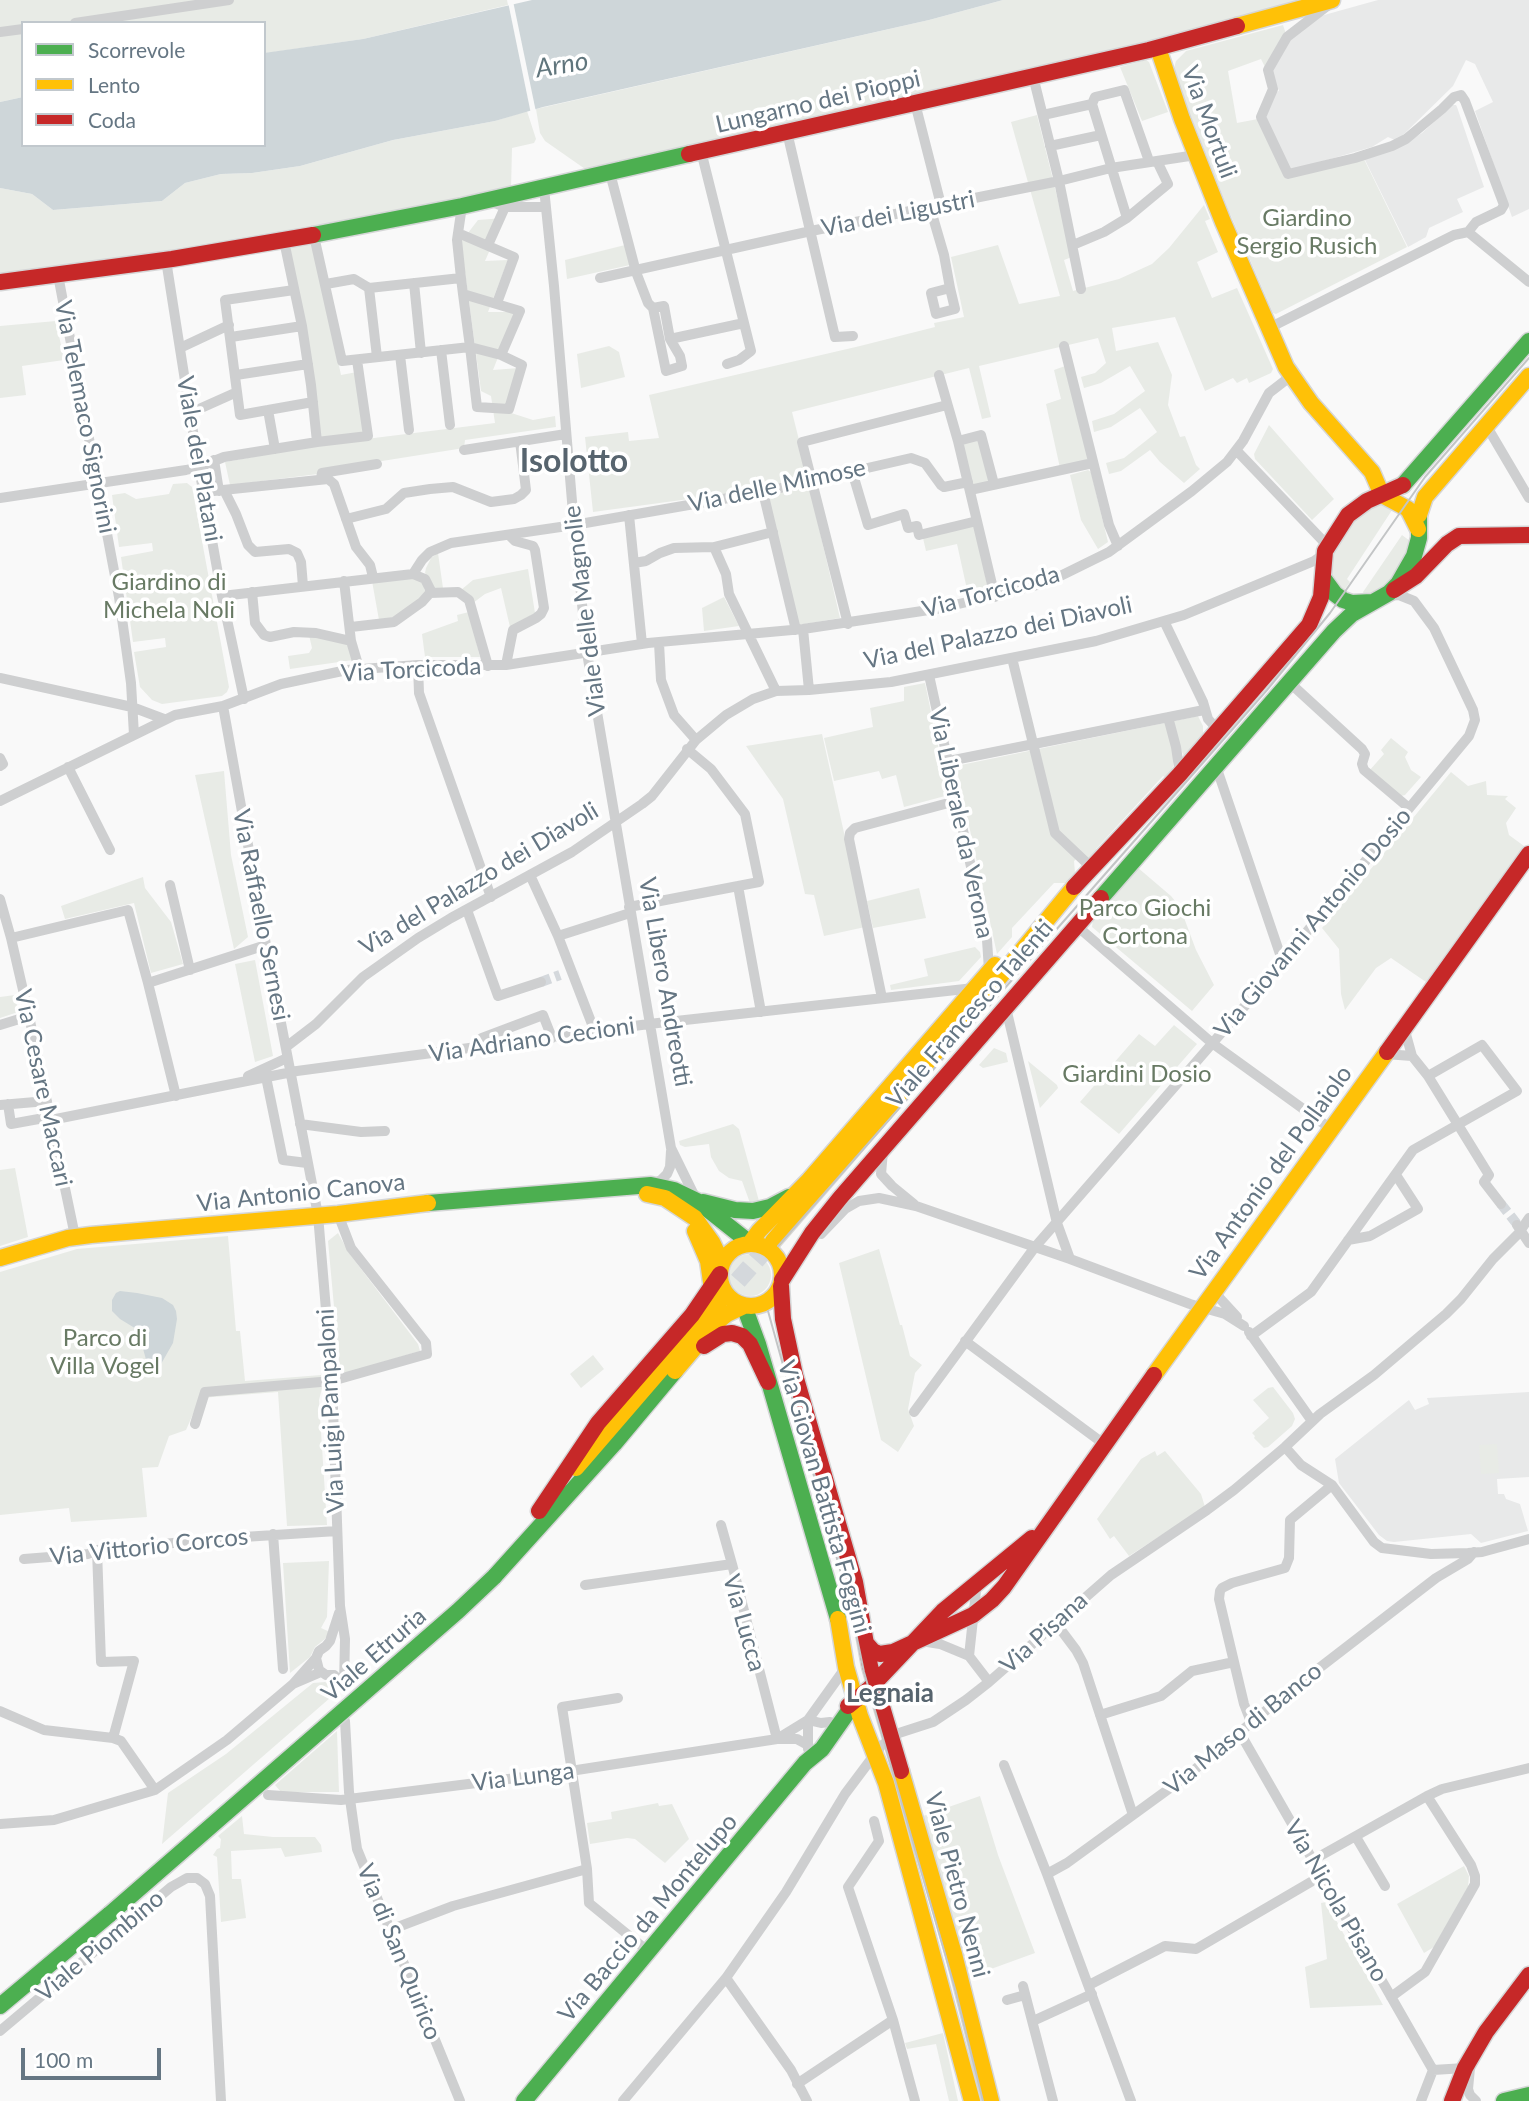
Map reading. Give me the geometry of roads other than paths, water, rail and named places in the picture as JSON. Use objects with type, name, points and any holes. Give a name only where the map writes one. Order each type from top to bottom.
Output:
[{"type":"main road","name":"Lungarno dei Pioppi","points":[[0,282],[284,241],[462,206],[1158,48],[1333,0]]},
{"type":"main road","name":"Via Mortuli","points":[[1158,48],[1196,155],[1291,376]]},
{"type":"main road","points":[[1529,341],[1406,481],[1396,490],[1370,499],[1354,510],[1325,550],[1324,579],[1335,594],[1352,603],[1381,597],[1416,576],[1447,544],[1459,536],[1529,535]]},
{"type":"main road","points":[[1291,376],[1372,472],[1382,495],[1408,509],[1418,529]]},
{"type":"main road","points":[[1381,597],[1405,575],[1412,561],[1418,542],[1419,509],[1425,497],[1529,376]]},
{"type":"main road","name":"Viale Francesco Talenti","points":[[772,1241],[977,1004],[1037,929],[1180,774],[1309,625],[1317,610],[1324,579]]},
{"type":"main road","name":"Viale Francesco Talenti","points":[[782,1283],[822,1219],[1078,927],[1149,841],[1341,623],[1381,597]]},
{"type":"main road","name":"Via Antonio del Pollaiolo","points":[[915,1644],[973,1615],[1004,1587],[1104,1444],[1526,860]]},
{"type":"main road","name":"Viale Francesco Talenti","points":[[750,1243],[795,1195],[974,988],[1012,947],[1037,929]]},
{"type":"main road","name":"Viale Francesco Talenti","points":[[691,1205],[753,1211],[770,1207],[786,1199],[822,1163]]},
{"type":"main road","name":"Via Antonio Canova","points":[[0,1258],[75,1236],[651,1185],[674,1190],[691,1205]]},
{"type":"main road","name":"Via Antonio Canova","points":[[609,1190],[654,1195],[691,1205]]},
{"type":"main road","points":[[691,1205],[750,1243],[764,1247],[775,1255],[782,1269],[782,1283],[774,1296],[754,1306],[744,1306],[732,1300],[718,1282],[706,1256],[691,1205]]},
{"type":"main road","points":[[691,1205],[712,1242],[718,1282]]},
{"type":"main road","points":[[718,1282],[733,1249],[750,1243]]},
{"type":"main road","name":"Viale Etruria","points":[[490,1573],[718,1282]]},
{"type":"main road","name":"Via Giovan Battista Foggini","points":[[782,1283],[782,1314],[795,1375],[855,1582],[875,1683]]},
{"type":"main road","name":"Viale Etruria","points":[[0,2006],[106,1910],[453,1616],[683,1364],[716,1323],[744,1306]]},
{"type":"main road","name":"Via Giovan Battista Foggini","points":[[744,1306],[758,1344],[840,1627],[846,1667],[856,1702]]},
{"type":"main road","points":[[683,1364],[716,1337],[725,1333],[736,1334],[748,1342],[768,1382]]},
{"type":"main road","name":"Via Antonio del Pollaiolo","points":[[915,1644],[943,1611],[1021,1548],[1051,1519]]},
{"type":"main road","points":[[866,1643],[880,1654],[915,1644]]},
{"type":"main road","name":"Via Baccio da Montelupo","points":[[524,2101],[649,1952],[807,1754],[820,1752],[832,1727],[915,1644]]},
{"type":"main road","name":"Viale Pietro Nenni","points":[[875,1683],[954,1954],[991,2101]]},
{"type":"main road","name":"Viale Pietro Nenni","points":[[856,1702],[886,1783],[972,2101]]},
{"type":"main road","points":[[832,1727],[866,1731]]},
{"type":"main road","name":"Viale Etruria","points":[[0,1991],[106,1910]]},
{"type":"main road","points":[[1452,2101],[1469,2061],[1493,2021],[1529,1975]]},
{"type":"main road","points":[[1504,2101],[1529,2095]]},
{"type":"street","points":[[88,21],[229,0]]},
{"type":"street","points":[[1269,328],[1454,235],[1468,232],[1476,222],[1501,210],[1504,205],[1461,95],[1454,97],[1415,133],[1399,142],[1355,158],[1288,174],[1261,117],[1273,89],[1268,70],[1287,37],[1333,0]]},
{"type":"street","points":[[0,32],[21,29]]},
{"type":"street","points":[[1034,76],[1081,289]]},
{"type":"street","points":[[1073,245],[1104,232],[1127,218],[1168,184],[1153,161],[1124,90],[1095,97],[1092,104],[1127,218]]},
{"type":"street","points":[[915,103],[950,288]]},
{"type":"street","points":[[1043,115],[1092,104]]},
{"type":"street","points":[[787,132],[835,337],[853,336]]},
{"type":"street","points":[[1050,146],[1101,135]]},
{"type":"street","points":[[701,152],[751,351],[739,360],[727,364]]},
{"type":"street","name":"Via dei Ligustri","points":[[600,278],[1111,168],[1196,155]]},
{"type":"street","points":[[610,173],[636,272],[653,309],[666,371],[682,366],[680,356],[670,339],[664,306],[653,309]]},
{"type":"street","name":"Viale delle Magnolie","points":[[544,188],[587,653],[615,823]]},
{"type":"street","points":[[488,200],[505,207],[546,207]]},
{"type":"street","points":[[314,236],[342,361],[470,347],[501,355],[522,365],[509,409],[477,407],[470,347],[461,278],[458,233],[462,206]]},
{"type":"street","points":[[488,245],[505,207]]},
{"type":"street","points":[[1468,232],[1529,282]]},
{"type":"street","points":[[458,233],[514,257],[497,303]]},
{"type":"street","points":[[284,241],[302,326],[317,442]]},
{"type":"street","name":"Viale dei Platani","points":[[166,260],[199,467],[244,699]]},
{"type":"street","name":"Via Telemaco Signorini","points":[[58,275],[119,597],[131,683],[134,735]]},
{"type":"street","points":[[326,284],[354,279],[369,288],[461,278]]},
{"type":"street","points":[[414,283],[421,353]]},
{"type":"street","points":[[369,288],[377,357]]},
{"type":"street","points":[[294,290],[225,300],[240,415],[313,402]]},
{"type":"street","points":[[463,293],[520,311],[501,355]]},
{"type":"street","points":[[670,339],[744,323]]},
{"type":"street","points":[[180,348],[229,325]]},
{"type":"street","points":[[231,337],[302,326]]},
{"type":"street","points":[[1064,346],[1111,532],[1118,545]]},
{"type":"street","points":[[441,350],[450,425]]},
{"type":"street","points":[[400,355],[409,430]]},
{"type":"street","points":[[0,498],[199,467],[214,460],[275,449],[368,436],[356,360]]},
{"type":"street","points":[[236,375],[308,364]]},
{"type":"street","points":[[939,375],[958,441],[995,597]]},
{"type":"street","name":"Via Torcicoda","points":[[0,800],[164,719],[223,706],[281,684],[359,668],[418,665],[506,666],[642,644],[848,624],[943,608],[1046,583],[1098,559],[1192,491],[1237,451],[1269,393],[1291,376]]},
{"type":"street","points":[[190,413],[237,393]]},
{"type":"street","points":[[848,624],[802,442],[947,405]]},
{"type":"street","points":[[268,410],[275,449]]},
{"type":"street","points":[[1486,425],[1529,498]]},
{"type":"street","points":[[464,450],[566,434]]},
{"type":"street","points":[[958,441],[981,435],[994,484]]},
{"type":"street","points":[[346,519],[386,509],[404,493],[430,489],[453,487],[491,502],[514,499],[526,490],[520,441]]},
{"type":"street","points":[[1237,451],[1325,550]]},
{"type":"street","name":"Via delle Mimose","points":[[413,574],[422,560],[435,549],[451,543],[763,492],[911,458],[925,463],[944,487],[994,484],[1093,463]]},
{"type":"street","points":[[214,460],[222,490],[236,514],[248,545],[255,552],[289,549],[297,553],[301,562],[303,586]]},
{"type":"street","points":[[321,478],[322,473],[377,464]]},
{"type":"street","points":[[852,471],[868,525],[904,514],[908,528],[917,526],[919,536],[977,521]]},
{"type":"street","points":[[204,492],[328,479],[334,484],[356,547],[370,565],[373,577]]},
{"type":"street","points":[[763,492],[799,630],[809,690]]},
{"type":"street","points":[[629,515],[642,644]]},
{"type":"street","points":[[634,563],[646,561],[674,548],[714,547],[774,532]]},
{"type":"street","points":[[506,666],[513,631],[536,618],[544,608],[535,550],[530,544],[515,541],[509,535]]},
{"type":"street","points":[[714,547],[726,574],[729,594],[776,691]]},
{"type":"street","name":"Via del Palazzo dei Diavoli","points":[[233,1083],[286,1053],[363,977],[418,938],[572,852],[652,796],[696,740],[737,707],[753,699],[776,691],[891,682],[1096,641],[1184,615],[1314,561],[1325,550]]},
{"type":"street","points":[[222,596],[413,574],[425,579],[430,593]]},
{"type":"street","points":[[344,581],[351,641],[359,668]]},
{"type":"street","points":[[252,592],[255,623],[264,635],[270,637],[294,632],[316,632],[351,641]]},
{"type":"street","points":[[351,627],[397,621],[430,593],[458,592],[469,600],[488,666]]},
{"type":"street","name":"Via Giovanni Antonio Dosio","points":[[914,1412],[1035,1247],[1212,1043],[1469,736],[1475,720],[1473,710],[1427,616],[1408,598],[1399,595],[1381,597]]},
{"type":"street","points":[[1164,621],[1203,702],[1204,710],[1218,730]]},
{"type":"street","points":[[659,643],[661,680],[674,715],[696,740]]},
{"type":"street","points":[[1012,658],[1055,833],[1092,868]]},
{"type":"street","points":[[418,665],[419,693],[491,897]]},
{"type":"street","name":"Via Liberale da Verona","points":[[929,675],[987,940],[989,972]]},
{"type":"street","points":[[0,678],[132,707],[164,719]]},
{"type":"street","name":"Via Telemaco Signorini","points":[[131,683],[147,712]]},
{"type":"street","points":[[1290,683],[1362,749],[1365,754],[1362,764],[1364,770],[1409,808]]},
{"type":"street","name":"Via Raffaello Sernesi","points":[[223,706],[265,946],[318,1215]]},
{"type":"street","points":[[949,761],[1204,710]]},
{"type":"street","points":[[1168,717],[1180,774]]},
{"type":"street","points":[[558,936],[629,910],[759,881],[745,814],[711,769],[687,749]]},
{"type":"street","points":[[0,758],[3,764],[0,766]]},
{"type":"street","points":[[1216,766],[1282,960]]},
{"type":"street","points":[[68,767],[110,849]]},
{"type":"street","points":[[882,998],[850,833],[855,828],[956,801]]},
{"type":"street","name":"Via Libero Andreotti","points":[[615,823],[671,1149],[691,1205]]},
{"type":"street","points":[[530,875],[558,936],[565,973],[595,1032]]},
{"type":"street","points":[[170,885],[190,970]]},
{"type":"street","points":[[738,886],[761,1012]]},
{"type":"street","name":"Via Cesare Maccari","points":[[0,899],[29,1016],[75,1236]]},
{"type":"street","points":[[467,910],[498,996],[541,982]]},
{"type":"street","points":[[11,938],[128,911],[176,1096]]},
{"type":"street","points":[[1078,927],[1212,1043],[1331,1129]]},
{"type":"street","points":[[148,983],[265,946]]},
{"type":"street","name":"Via Adriano Cecioni","points":[[233,1083],[290,1072],[649,1024],[974,988]]},
{"type":"street","points":[[942,992],[952,998],[956,1008]]},
{"type":"street","points":[[1006,1008],[1057,1223],[1070,1259]]},
{"type":"street","points":[[484,1047],[482,1038],[543,1015],[552,1038]]},
{"type":"street","points":[[0,1025],[29,1016]]},
{"type":"street","points":[[1405,1027],[1412,1056],[1489,1175],[1484,1182],[1501,1204]]},
{"type":"street","points":[[1251,1336],[1306,1297],[1413,1150],[1517,1091],[1482,1045],[1427,1076]]},
{"type":"street","points":[[1385,1054],[1412,1056]]},
{"type":"street","points":[[266,1077],[282,1160],[307,1163]]},
{"type":"street","points":[[47,1101],[4,1104],[11,1124],[176,1096],[233,1083]]},
{"type":"street","points":[[300,1124],[361,1132],[385,1131]]},
{"type":"street","points":[[868,1199],[878,1189],[885,1146]]},
{"type":"street","name":"Via Libero Andreotti","points":[[651,1185],[661,1180],[669,1171],[671,1149]]},
{"type":"street","points":[[881,1174],[891,1186],[916,1206]]},
{"type":"street","points":[[1348,1240],[1370,1236],[1418,1209],[1396,1175]]},
{"type":"street","points":[[797,1257],[847,1207],[859,1200],[879,1199],[916,1206],[1070,1259],[1202,1308],[1229,1315],[1244,1326]]},
{"type":"street","points":[[195,1424],[205,1392],[332,1381],[427,1354],[428,1348],[422,1338],[351,1248],[338,1214]]},
{"type":"street","name":"Via Luigi Pampaloni","points":[[318,1215],[332,1381],[344,1661]]},
{"type":"street","name":"Via Pisana","points":[[623,2101],[726,1978],[786,1892],[845,1794],[875,1754],[892,1737],[938,1719],[989,1682],[1111,1574],[1207,1510],[1285,1447],[1312,1421],[1374,1375],[1446,1314],[1529,1218]]},
{"type":"street","points":[[1519,1227],[1529,1243]]},
{"type":"street","points":[[1214,1292],[1244,1326],[1312,1421]]},
{"type":"street","points":[[965,1342],[1104,1444]]},
{"type":"street","points":[[1285,1447],[1301,1465],[1332,1485],[1374,1542],[1382,1548],[1431,1554],[1474,1552],[1529,1539]]},
{"type":"street","points":[[1251,1722],[1244,1704],[1219,1599],[1220,1591],[1232,1583],[1285,1568],[1289,1558],[1290,1520],[1332,1485]]},
{"type":"street","points":[[721,1525],[732,1564]]},
{"type":"street","name":"Via Vittorio Corcos","points":[[24,1559],[273,1534],[337,1531]]},
{"type":"street","name":"Via Vittorio Corcos","points":[[273,1534],[283,1669]]},
{"type":"street","points":[[97,1550],[101,1662],[134,1661],[113,1738]]},
{"type":"street","name":"Via Maso di Banco","points":[[1047,1874],[1067,1863],[1188,1775],[1310,1674],[1439,1574],[1468,1559],[1474,1552]]},
{"type":"street","name":"Via Maso di Banco","points":[[1439,1574],[1456,1553]]},
{"type":"street","points":[[1431,1554],[1440,1559],[1439,1574]]},
{"type":"street","name":"Via Lucca","points":[[585,1585],[732,1564],[777,1739]]},
{"type":"street","points":[[969,1656],[977,1582]]},
{"type":"street","name":"Via Luigi Pampaloni","points":[[293,1684],[326,1646],[335,1631],[340,1606]]},
{"type":"street","points":[[1055,1622],[1081,1659],[1133,1815]]},
{"type":"street","points":[[915,1644],[940,1644],[969,1656],[989,1682]]},
{"type":"street","points":[[316,1658],[317,1668],[321,1672],[334,1675],[344,1685],[344,1661],[337,1647],[326,1646]]},
{"type":"street","points":[[1100,1715],[1161,1696],[1192,1671],[1234,1662]]},
{"type":"street","points":[[807,1754],[808,1720],[846,1667]]},
{"type":"street","points":[[0,1824],[54,1820],[155,1790],[227,1740],[293,1684],[321,1672]]},
{"type":"street","points":[[618,1698],[562,1707],[587,1869],[589,1903],[649,1952]]},
{"type":"street","points":[[0,1711],[44,1730],[113,1738],[125,1746],[155,1790]]},
{"type":"street","points":[[808,1720],[832,1727]]},
{"type":"street","name":"Via Lunga","points":[[777,1739],[808,1720]]},
{"type":"street","points":[[345,1721],[350,1799]]},
{"type":"street","name":"Via Nicola Pisano","points":[[1240,1733],[1433,2070]]},
{"type":"street","name":"Via Lunga","points":[[268,1795],[341,1800],[572,1771],[777,1739],[799,1740],[807,1754]]},
{"type":"street","points":[[1004,1765],[1131,2101]]},
{"type":"street","points":[[1313,1860],[1442,1789],[1529,1769]]},
{"type":"street","points":[[1391,1997],[1425,1972],[1475,1884],[1471,1865],[1427,1796]]},
{"type":"street","name":"Via di San Quirico","points":[[350,1799],[357,1849],[460,2101]]},
{"type":"street","points":[[874,1821],[879,1841],[848,1887],[893,2020],[915,2101]]},
{"type":"street","points":[[1356,1837],[1385,1886]]},
{"type":"street","points":[[390,1930],[453,1906],[587,1869]]},
{"type":"street","points":[[1033,2021],[1165,1945],[1196,1949],[1321,1876]]},
{"type":"street","name":"Viale Piombino","points":[[0,2031],[171,1887],[190,1878],[200,1879],[210,1896],[221,2101]]},
{"type":"street","points":[[726,1978],[772,2042],[807,2101]]},
{"type":"street","points":[[1007,2000],[1024,1991],[1053,2101]]},
{"type":"street","points":[[797,2084],[893,2020]]},
{"type":"street","points":[[1421,2101],[1433,2070],[1469,2061],[1468,2089],[1476,2101]]},
{"type":"water","name":"Arno","points":[[532,0],[1003,0],[929,20],[543,107],[495,121],[393,140],[300,166],[252,173],[221,174],[185,183],[162,201],[53,210],[32,194],[0,188],[0,102],[21,97],[21,147],[266,147],[266,53],[363,39]]},
{"type":"water","points":[[120,1291],[162,1298],[173,1305],[176,1311],[173,1343],[157,1371],[148,1367],[138,1330],[112,1311],[112,1300]]},
{"type":"tunnel","points":[[541,982],[560,975]]},
{"type":"tunnel","points":[[1501,1204],[1517,1224]]},
{"type":"tunnel","points":[[720,1301],[773,1241]]},
{"type":"tram line","points":[[778,1246],[1267,690],[1330,613],[1425,477],[1529,358]]},
{"type":"tram line","points":[[768,1311],[851,1609],[864,1672],[956,1992],[983,2101]]},
{"type":"district","name":"Isolotto","points":[[574,462]]},
{"type":"district","name":"Legnaia","points":[[890,1694]]},
{"type":"park label","name":"Giardino Sergio Rusich","points":[[1307,232]]},
{"type":"park label","name":"Giardino di Michela Noli","points":[[169,596]]},
{"type":"park label","name":"Parco Giochi Cortona","points":[[1145,922]]},
{"type":"park label","name":"Giardini Dosio","points":[[1137,1074]]},
{"type":"park label","name":"Parco di Villa Vogel","points":[[105,1352]]}]
